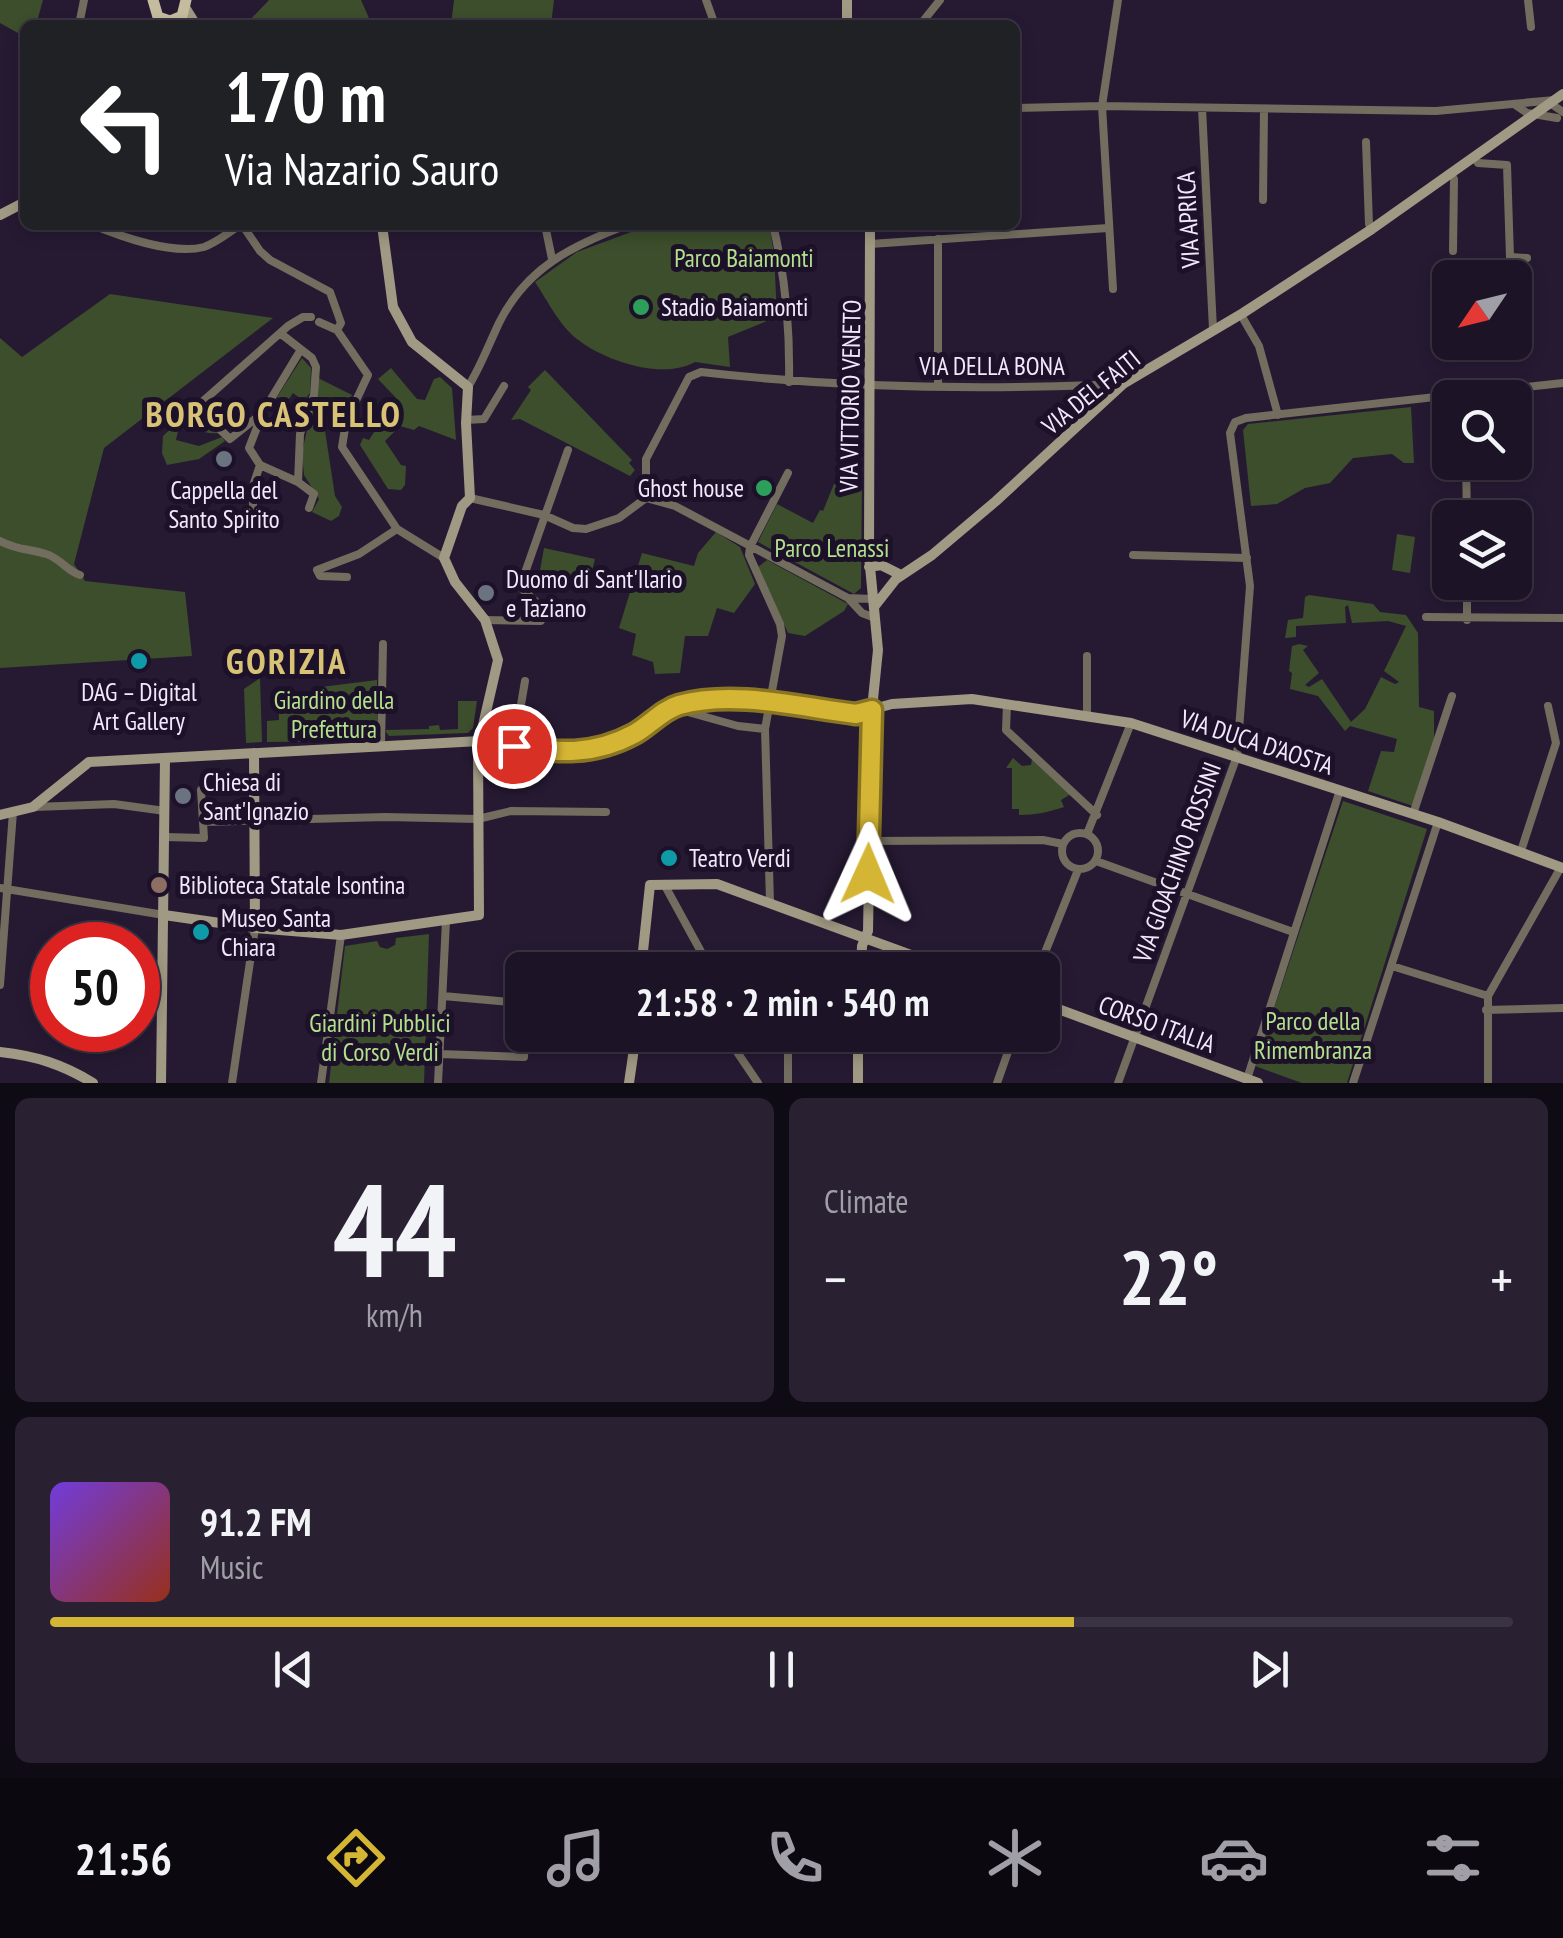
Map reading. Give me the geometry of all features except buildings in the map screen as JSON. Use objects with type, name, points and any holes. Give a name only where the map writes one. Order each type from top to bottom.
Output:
[{"type":"main road","name":"VIA DEL FAITI","points":[[898,577],[932,555],[996,501],[1138,374],[1241,314],[1372,228],[1556,99]]},
{"type":"main road","points":[[164,915],[255,928],[341,934],[479,915],[480,741],[498,660],[485,620],[455,582],[444,558],[462,506],[470,498],[468,387],[412,342],[392,307],[383,230]]},
{"type":"main road","name":"VIA VITTORIO VENETO","points":[[863,952],[868,931],[872,710],[878,650],[869,566],[870,230]]},
{"type":"main road","points":[[869,566],[880,565],[898,577]]},
{"type":"main road","points":[[873,603],[898,577]]},
{"type":"main road","points":[[873,603],[898,577]]},
{"type":"main road","name":"VIA DUCA D'AOSTA","points":[[673,708],[718,699],[856,714],[892,704],[972,699],[1131,723],[1562,866]]},
{"type":"main road","points":[[0,815],[33,807],[89,762],[480,741],[558,753],[598,749],[631,736],[673,708]]},
{"type":"main road","points":[[254,753],[255,928]]},
{"type":"main road","points":[[160,1083],[166,759]]},
{"type":"main road","points":[[643,952],[650,886],[716,884],[901,952]]},
{"type":"main road","name":"CORSO ITALIA","points":[[1060,1010],[1253,1081]]},
{"type":"main road","points":[[0,1052],[39,1057],[66,1066],[93,1083]]},
{"type":"main road","points":[[628,1083],[633,1052]]},
{"type":"main road","points":[[858,1052],[858,1083]]},
{"type":"street","points":[[924,20],[940,0]]},
{"type":"street","points":[[1113,289],[1102,106],[1118,0]]},
{"type":"street","points":[[1528,0],[1531,27]]},
{"type":"street","points":[[1020,108],[1436,111],[1556,99],[1561,116],[1533,116],[1514,104]]},
{"type":"street","points":[[1528,102],[1534,106],[1533,116]]},
{"type":"street","name":"VIA APRICA","points":[[1202,108],[1214,329]]},
{"type":"street","points":[[1263,200],[1264,109]]},
{"type":"street","points":[[1366,142],[1372,228]]},
{"type":"street","points":[[1474,157],[1478,162],[1507,165],[1510,260]]},
{"type":"street","points":[[1450,174],[1454,179],[1453,251]]},
{"type":"street","points":[[870,244],[1108,228]]},
{"type":"street","points":[[104,230],[129,240],[193,248],[208,246],[232,230]]},
{"type":"street","points":[[246,230],[270,260],[330,292],[341,323],[337,330]]},
{"type":"street","points":[[545,230],[552,259]]},
{"type":"street","points":[[468,387],[501,319],[529,278],[583,241],[614,230]]},
{"type":"street","points":[[774,230],[780,252],[789,382]]},
{"type":"street","points":[[938,239],[938,387]]},
{"type":"street","points":[[1510,257],[1527,258]]},
{"type":"street","points":[[1241,314],[1260,346],[1278,415],[1432,399]]},
{"type":"street","points":[[263,412],[230,439],[208,418],[202,402],[295,320],[314,320],[337,330],[368,375],[346,422],[342,447],[397,528],[444,558]]},
{"type":"street","points":[[280,333],[312,358],[316,371],[314,395],[300,434],[298,482]]},
{"type":"street","points":[[300,351],[263,412],[250,439],[250,448],[260,465],[298,482],[314,494],[309,508]]},
{"type":"street","name":"VIA DELLA BONA","points":[[646,498],[646,458],[689,376],[701,372],[789,382],[938,387],[1096,384],[1110,396]]},
{"type":"street","points":[[1532,387],[1563,383]]},
{"type":"street","points":[[466,420],[484,418],[504,386]]},
{"type":"street","name":"VIA GIOACHINO ROSSINI","points":[[1118,1083],[1237,756],[1250,604],[1230,433],[1235,422],[1278,415]]},
{"type":"street","points":[[485,620],[541,621],[545,610],[520,586],[568,450]]},
{"type":"street","points":[[253,511],[253,486],[260,465]]},
{"type":"street","points":[[770,902],[765,729],[782,636],[749,555],[788,473]]},
{"type":"street","points":[[470,498],[586,529],[619,518],[646,498],[675,506],[848,598],[873,603]]},
{"type":"street","points":[[347,577],[320,576],[317,570],[359,554],[397,528]]},
{"type":"street","points":[[0,541],[17,550],[47,554],[80,575]]},
{"type":"street","points":[[1133,555],[1247,558]]},
{"type":"street","points":[[848,598],[862,613],[873,603]]},
{"type":"street","points":[[1467,600],[1467,620]]},
{"type":"street","points":[[1426,617],[1563,618]]},
{"type":"street","points":[[381,746],[382,644]]},
{"type":"street","points":[[1087,656],[1087,716]]},
{"type":"street","points":[[514,746],[525,682]]},
{"type":"street","points":[[1414,814],[1452,696]]},
{"type":"street","points":[[1007,704],[1006,730],[1097,816]]},
{"type":"street","points":[[1520,850],[1556,743],[1548,706]]},
{"type":"street","points":[[673,708],[738,726],[765,729]]},
{"type":"street","points":[[1087,834],[1131,723]]},
{"type":"street","points":[[165,837],[204,838],[201,790]]},
{"type":"street","points":[[1253,1081],[1293,932],[1340,790]]},
{"type":"street","points":[[33,807],[114,804],[165,812]]},
{"type":"street","points":[[203,822],[478,819],[511,811],[606,812]]},
{"type":"street","points":[[0,985],[3,888],[13,812]]},
{"type":"street","points":[[1353,1083],[1438,822]]},
{"type":"street","points":[[1087,834],[1096,842],[1096,861],[1078,870],[1064,860],[1062,844],[1072,835],[1087,834]]},
{"type":"street","points":[[868,840],[1043,840],[1062,844]]},
{"type":"street","points":[[1096,861],[1293,932]]},
{"type":"street","points":[[1488,1083],[1488,996],[1562,866]]},
{"type":"street","points":[[1045,952],[1078,870]]},
{"type":"street","points":[[664,884],[701,952]]},
{"type":"street","points":[[3,888],[164,915]]},
{"type":"street","points":[[438,1083],[446,921]]},
{"type":"street","points":[[232,1083],[255,928]]},
{"type":"street","points":[[321,1083],[341,934]]},
{"type":"street","points":[[1392,966],[1488,996]]},
{"type":"street","points":[[443,996],[505,1001]]},
{"type":"street","points":[[1486,1010],[1563,1008]]},
{"type":"street","points":[[440,1054],[524,1057],[524,1052]]},
{"type":"street","points":[[737,1052],[758,1083]]},
{"type":"street","points":[[788,1052],[788,1083]]},
{"type":"street","points":[[997,1083],[1008,1052]]},
{"type":"green space","points":[[0,0],[43,0],[37,20],[20,20],[20,34],[0,23]]},
{"type":"green space","points":[[269,0],[361,0],[370,20],[250,20]]},
{"type":"green space","points":[[454,0],[554,0],[552,20],[452,20]]},
{"type":"green space","name":"Stadio Baiamonti","points":[[636,230],[770,230],[777,317],[728,337],[730,367],[695,362],[652,369],[619,361],[571,334],[535,282],[577,252]]},
{"type":"green space","points":[[110,294],[273,318],[104,448],[74,564],[85,581],[185,592],[192,656],[0,668],[0,338],[22,357]]},
{"type":"green space","points":[[302,358],[311,368],[310,393],[304,401],[293,393],[286,403],[277,397]]},
{"type":"green space","points":[[391,368],[417,399],[425,400],[434,379],[440,377],[452,388],[456,440],[419,426],[414,430],[400,426],[385,441],[401,465],[406,466],[401,490],[388,489],[360,445],[363,438],[369,440],[396,398],[378,379]]},
{"type":"green space","points":[[545,370],[632,460],[629,463],[635,470],[630,476],[520,419],[511,420],[531,390],[528,387]]},
{"type":"green space","points":[[318,378],[352,395],[341,415],[329,416],[328,410],[322,411],[335,496],[342,507],[339,516],[331,521],[312,512],[319,499],[304,475],[302,453]]},
{"type":"green space","points":[[201,400],[200,413],[218,433],[183,429],[178,431],[176,440],[199,446],[222,437],[225,441],[199,459],[167,465],[162,453],[163,436]]},
{"type":"green space","points":[[1411,407],[1414,463],[1404,463],[1392,454],[1353,458],[1330,483],[1305,488],[1277,504],[1251,506],[1243,430],[1248,424]]},
{"type":"green space","name":"Parco Lenassi","points":[[834,484],[862,485],[861,588],[854,594],[758,542],[777,504],[813,523],[823,511]]},
{"type":"green space","points":[[716,532],[740,547],[755,584],[734,613],[717,608],[708,636],[685,636],[680,673],[655,674],[653,662],[632,655],[636,634],[619,628],[642,553],[694,566],[698,553]]},
{"type":"green space","points":[[1397,534],[1415,537],[1410,573],[1392,570]]},
{"type":"green space","points":[[544,548],[595,559],[588,586],[539,576]]},
{"type":"green space","points":[[767,560],[848,604],[844,611],[805,636],[788,633],[758,567]]},
{"type":"green space","points":[[1305,597],[1373,604],[1380,612],[1406,615],[1418,633],[1419,707],[1434,711],[1434,744],[1413,806],[1368,791],[1381,751],[1394,752],[1397,739],[1350,726],[1345,731],[1318,696],[1290,689],[1289,671],[1292,646],[1308,646],[1303,650],[1319,673],[1305,685],[1309,687],[1322,679],[1351,722],[1365,709],[1381,677],[1399,682],[1384,671],[1406,626],[1388,621],[1352,623],[1348,605],[1346,623],[1296,626],[1296,637],[1285,638],[1288,620],[1303,618]]},
{"type":"green space","points":[[260,678],[262,742],[246,743],[244,689]]},
{"type":"green space","name":"Giardino della Prefettura","points":[[377,680],[377,741],[267,742],[267,721],[279,720],[278,699],[310,700],[313,688]]},
{"type":"green space","points":[[458,701],[477,701],[473,728],[468,733],[389,736],[386,732],[439,725],[440,730],[458,729]]},
{"type":"green space","points":[[1013,758],[1022,766],[1031,765],[1032,759],[1071,794],[1061,800],[1064,807],[1025,815],[1012,809],[1012,768],[1006,768]]},
{"type":"green space","name":"Parco della Rimembranza","points":[[1343,801],[1427,829],[1347,1083],[1302,1083],[1255,1066]]},
{"type":"green space","name":"Giardini Pubblici di Corso Verdi","points":[[429,934],[424,1083],[329,1083],[345,946],[377,941],[387,949],[395,945],[396,938]]},
{"type":"place","name":"Stadio Baiamonti","points":[[641,307]]},
{"type":"place","name":"Cappella del Santo Spirito","points":[[224,459]]},
{"type":"place","name":"Ghost house","points":[[764,488]]},
{"type":"place","name":"Duomo di Sant'Ilario e Taziano","points":[[486,593]]},
{"type":"place","name":"DAG – Digital Art Gallery","points":[[139,661]]},
{"type":"place","name":"Chiesa di Sant'Ignazio","points":[[183,796]]},
{"type":"place","name":"Teatro Verdi","points":[[669,858]]},
{"type":"place","name":"Biblioteca Statale Isontina","points":[[159,885]]},
{"type":"place","name":"Museo Santa Chiara","points":[[201,932]]},
{"type":"district","name":"BORGO CASTELLO","points":[[274,414]]},
{"type":"district","name":"GORIZIA","points":[[287,661]]},
{"type":"route","points":[[514,746],[558,753],[598,749],[631,736],[673,708],[718,699],[856,714],[872,710],[868,874]]},
{"type":"park label","name":"Parco Baiamonti","points":[[744,258]]}]
